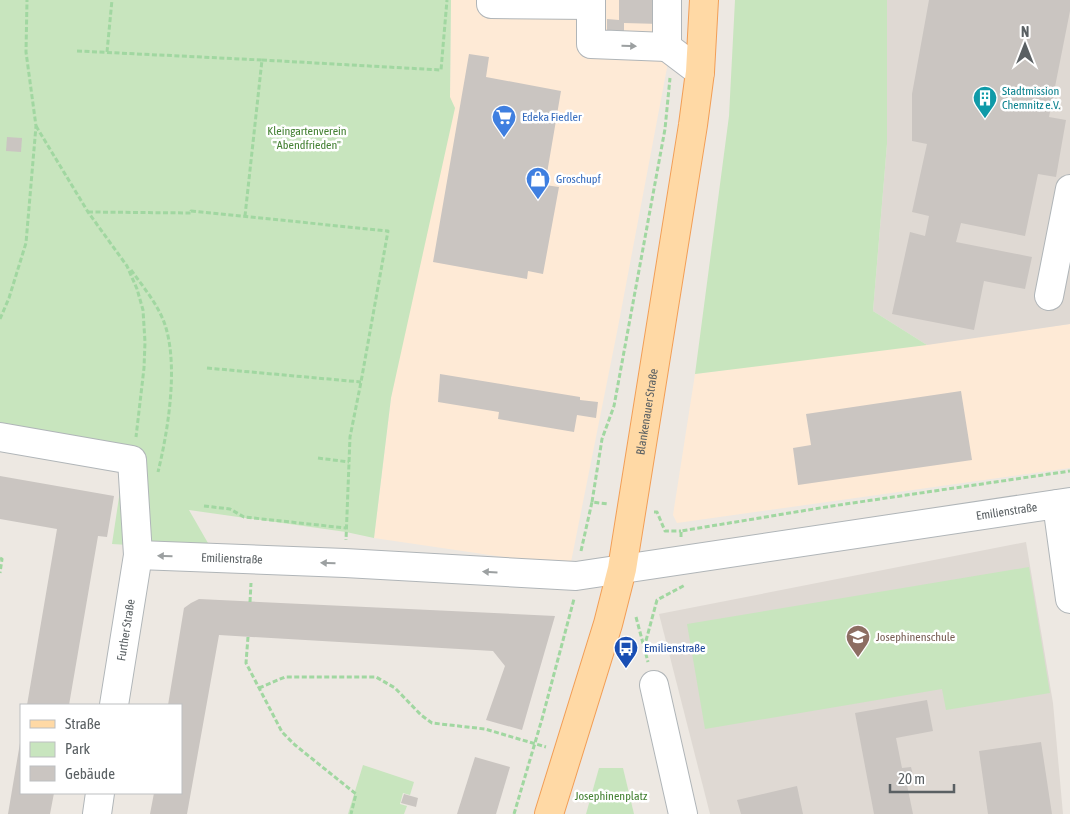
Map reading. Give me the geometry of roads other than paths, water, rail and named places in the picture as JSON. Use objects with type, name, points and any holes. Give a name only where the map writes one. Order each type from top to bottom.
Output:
[{"type":"main road","name":"Blankenauer Straße","points":[[549,814],[608,624],[622,569],[688,160],[700,72],[704,0]]},
{"type":"street","points":[[491,0],[491,4],[591,3],[591,44],[667,47],[700,72]]},
{"type":"street","points":[[667,0],[667,47]]},
{"type":"street","points":[[1049,296],[1070,189]]},
{"type":"street","name":"Further Straße","points":[[0,436],[132,460],[138,555],[114,704]]},
{"type":"street","points":[[1064,503],[1070,600]]},
{"type":"street","name":"Emilienstraße","points":[[138,555],[345,563],[576,576],[1064,503]]},
{"type":"street","points":[[654,684],[683,814]]},
{"type":"street","points":[[97,814],[100,794]]},
{"type":"place","name":"Stadtmission Chemnitz e.V.","points":[[985,119]]},
{"type":"place","name":"Edeka Fiedler","points":[[504,138]]},
{"type":"place","name":"Groschupf","points":[[538,200]]},
{"type":"place","name":"Josephinenschule","points":[[858,658]]},
{"type":"place","name":"Emilienstraße","points":[[626,669]]},
{"type":"park label","name":"Kleingartenverein \"Abendfrieden\"","points":[[307,138]]},
{"type":"park label","name":"Josephinenplatz","points":[[611,796]]}]
